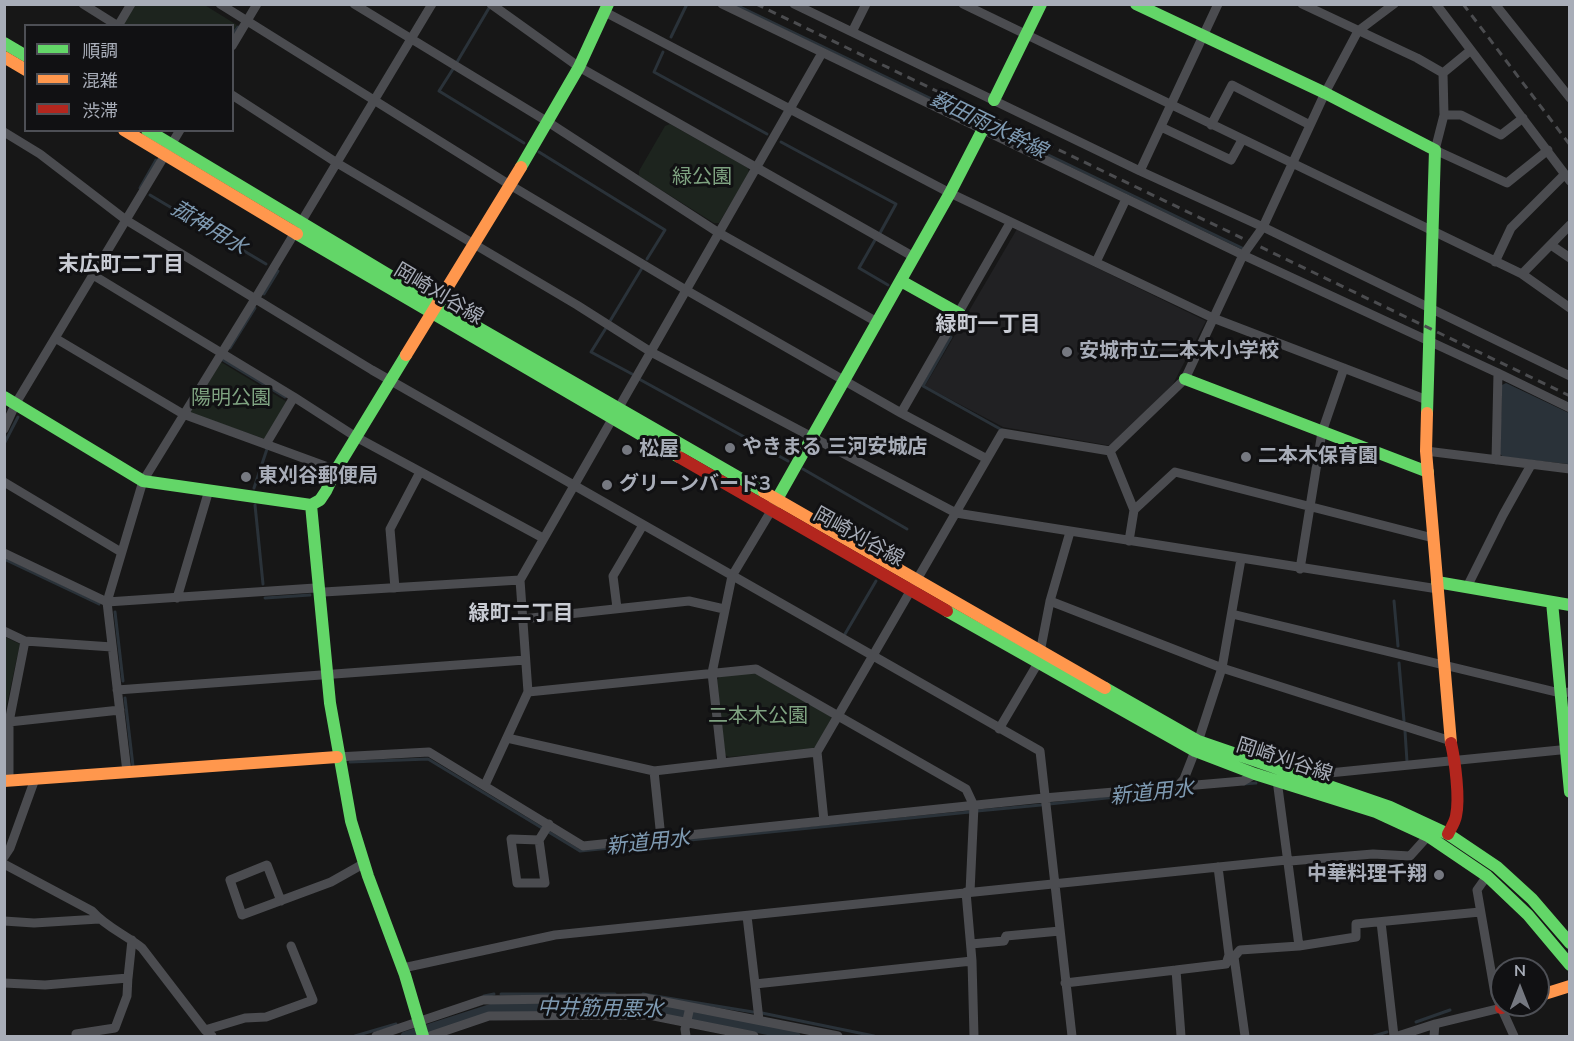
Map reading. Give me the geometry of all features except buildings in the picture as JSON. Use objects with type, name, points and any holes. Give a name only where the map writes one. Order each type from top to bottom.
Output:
[{"type":"street","points":[[83,4],[115,24]]},
{"type":"street","points":[[119,24],[131,4]]},
{"type":"street","points":[[220,4],[510,185],[686,290],[901,413],[987,459]]},
{"type":"street","points":[[234,43],[257,4]]},
{"type":"street","points":[[354,4],[548,122],[719,232],[878,322]]},
{"type":"street","points":[[127,771],[107,602],[142,481],[432,4]]},
{"type":"street","points":[[491,4],[579,67],[914,257]]},
{"type":"street","points":[[722,4],[1243,255],[1498,372],[1569,408]]},
{"type":"street","points":[[794,4],[1140,171],[1263,227],[1569,376]]},
{"type":"street","points":[[852,32],[866,4]]},
{"type":"street","points":[[963,4],[1025,36],[1522,274],[1569,308]]},
{"type":"street","points":[[994,100],[1041,4]]},
{"type":"street","points":[[1136,4],[1325,93],[1435,150],[1508,183],[1548,150]]},
{"type":"street","points":[[1140,171],[1218,4]]},
{"type":"street","points":[[1302,4],[1417,58],[1443,73]]},
{"type":"street","points":[[1110,451],[1185,380],[1243,255],[1263,227],[1325,93],[1358,31],[1394,4]]},
{"type":"street","points":[[1436,4],[1567,178],[1510,228],[1495,262]]},
{"type":"street","points":[[1495,4],[1569,98]]},
{"type":"street","points":[[4,397],[142,481],[311,505],[322,500],[356,437],[548,122],[579,67],[607,8],[790,109],[1010,223],[1213,318],[1427,400]]},
{"type":"street","points":[[4,43],[24,55]]},
{"type":"street","points":[[1443,73],[1471,50]]},
{"type":"street","points":[[485,785],[528,692],[520,580],[822,53]]},
{"type":"street","points":[[4,57],[24,69]]},
{"type":"street","points":[[1443,73],[1444,115],[1435,150],[1426,451],[1451,741],[1455,760],[1456,817],[1448,834]]},
{"type":"street","points":[[1211,125],[1232,85],[1310,125]]},
{"type":"street","points":[[234,96],[337,163],[651,351],[956,513],[1300,569],[1437,586],[1467,587],[1569,605]]},
{"type":"street","points":[[1444,115],[1461,115],[1501,135],[1522,118]]},
{"type":"street","points":[[1161,127],[1231,160],[1242,140]]},
{"type":"street","points":[[722,763],[711,673],[732,576],[846,380],[950,193],[982,129]]},
{"type":"street","points":[[4,132],[40,154],[126,220],[391,381],[1040,751],[1072,1036]]},
{"type":"street","name":"岡崎刈谷線","points":[[128,132],[168,150],[434,309],[774,506],[1197,746],[1255,774],[1376,812],[1428,836],[1486,876],[1528,915],[1569,965]]},
{"type":"street","name":"岡崎刈谷線","points":[[149,132],[168,150]]},
{"type":"street","points":[[4,429],[16,403],[179,132]]},
{"type":"street","points":[[1096,262],[1126,199]]},
{"type":"street","points":[[901,413],[960,314],[1010,223]]},
{"type":"street","points":[[1522,274],[1569,225]]},
{"type":"street","points":[[1551,245],[1569,258]]},
{"type":"street","points":[[93,275],[356,437],[543,538]]},
{"type":"street","points":[[901,281],[960,314]]},
{"type":"street","points":[[56,338],[183,414],[336,471]]},
{"type":"street","points":[[1300,569],[1322,432],[1344,368]]},
{"type":"street","points":[[1496,460],[1498,372]]},
{"type":"street","points":[[1185,380],[1428,472]]},
{"type":"street","points":[[266,444],[294,397]]},
{"type":"street","points":[[824,821],[817,753],[1002,433],[1110,451]]},
{"type":"street","points":[[1110,451],[1134,510],[1129,541]]},
{"type":"street","points":[[1426,451],[1569,469]]},
{"type":"street","points":[[1467,587],[1503,514],[1531,465]]},
{"type":"street","points":[[395,588],[390,529],[420,472]]},
{"type":"street","points":[[1134,510],[1175,472],[1433,538]]},
{"type":"street","points":[[4,482],[121,552]]},
{"type":"street","points":[[177,598],[209,490]]},
{"type":"street","points":[[311,505],[338,758],[363,864],[403,968],[423,1032]]},
{"type":"street","points":[[617,608],[613,576],[643,525]]},
{"type":"street","points":[[999,729],[1039,658],[1050,601],[1070,532]]},
{"type":"street","points":[[4,554],[107,602],[315,588],[324,592],[520,580]]},
{"type":"street","points":[[1177,787],[1184,779],[1197,746],[1222,668],[1241,559]]},
{"type":"street","points":[[522,619],[689,601],[724,609]]},
{"type":"street","points":[[1050,601],[1222,668],[1451,741]]},
{"type":"street","points":[[1552,602],[1565,692],[1569,792]]},
{"type":"street","points":[[1232,614],[1445,666],[1565,692]]},
{"type":"street","points":[[4,631],[25,641],[112,647]]},
{"type":"street","points":[[25,641],[7,720],[7,781],[429,752],[485,785],[545,831],[583,846],[1044,798],[1243,781],[1255,774]]},
{"type":"street","points":[[117,690],[525,660]]},
{"type":"street","points":[[528,692],[756,669],[966,789],[974,806],[968,892],[974,1036]]},
{"type":"street","points":[[7,720],[120,710]]},
{"type":"street","points":[[507,738],[654,771],[817,753]]},
{"type":"street","name":"岡崎刈谷線","points":[[1197,746],[1390,807],[1448,834],[1497,867],[1532,899],[1569,943]]},
{"type":"street","points":[[1314,782],[1319,774],[1567,750]]},
{"type":"street","points":[[654,771],[660,838]]},
{"type":"street","points":[[4,857],[10,848],[35,779]]},
{"type":"street","points":[[1277,780],[1299,946]]},
{"type":"street","points":[[545,831],[545,883],[517,883],[512,839],[545,831]]},
{"type":"street","points":[[403,968],[555,935],[1287,860],[1373,854],[1410,856],[1428,836]]},
{"type":"street","points":[[4,864],[92,911],[99,919],[142,948],[208,1033],[245,1018],[266,1017],[313,1000],[291,946]]},
{"type":"street","points":[[281,901],[267,865],[230,880],[242,915],[281,901],[331,882],[363,864]]},
{"type":"street","points":[[1218,867],[1245,1036]]},
{"type":"street","points":[[1486,876],[1477,890],[1490,967]]},
{"type":"street","points":[[1065,983],[1226,964],[1240,950],[1299,946],[1356,938],[1356,924],[1480,912]]},
{"type":"street","points":[[747,915],[759,1020]]},
{"type":"street","points":[[4,921],[34,923],[99,919]]},
{"type":"street","points":[[1381,922],[1396,1036],[1490,1010]]},
{"type":"street","points":[[971,944],[1004,941],[1006,936],[1060,931]]},
{"type":"street","points":[[76,1034],[115,1028],[127,996],[132,940]]},
{"type":"street","points":[[755,984],[972,961]]},
{"type":"street","points":[[1176,970],[1181,1036]]},
{"type":"street","points":[[4,983],[45,985],[128,976]]},
{"type":"street","points":[[1550,992],[1569,986]]},
{"type":"street","points":[[423,1032],[483,1000],[645,999],[838,1036]]},
{"type":"street","points":[[686,1036],[690,1007]]},
{"type":"street","points":[[376,1036],[423,1032],[489,1016],[649,1015],[754,1036]]},
{"type":"street","points":[[1508,1017],[1514,1036]]},
{"type":"street","points":[[1434,1036],[1435,1024]]},
{"type":"shaded area","name":"安城市立二本木小学校","points":[[1017,229],[1206,321],[1173,384],[1112,446],[1003,427],[925,386]]},
{"type":"shaded area","points":[[1506,383],[1569,413],[1570,460],[1568,464],[1503,457],[1500,454],[1502,385]]},
{"type":"green space","points":[[203,4],[237,25],[234,30],[234,24],[124,24],[123,21],[134,5]]},
{"type":"green space","name":"緑公園","points":[[670,124],[748,168],[749,173],[719,223],[714,223],[639,176],[639,171],[665,126]]},
{"type":"green space","name":"陽明公園","points":[[221,362],[287,402],[265,439],[190,413]]},
{"type":"green space","points":[[5,637],[20,644],[5,713]]},
{"type":"green space","name":"二本木公園","points":[[755,672],[830,714],[831,719],[817,746],[812,749],[729,757],[725,755],[717,680],[720,676]]},
{"type":"waterway","points":[[671,37],[687,4]]},
{"type":"waterway","name":"薮田雨水幹線","points":[[734,4],[1242,248]]},
{"type":"waterway","points":[[457,62],[489,8]]},
{"type":"waterway","name":"菰神用水","points":[[234,32],[238,27]]},
{"type":"waterway","points":[[663,52],[654,72],[767,134]]},
{"type":"waterway","points":[[453,69],[439,91],[524,143]]},
{"type":"waterway","points":[[781,142],[896,204],[880,233]]},
{"type":"waterway","points":[[539,152],[665,230],[647,259]]},
{"type":"waterway","name":"菰神用水","points":[[140,188],[156,160]]},
{"type":"waterway","name":"菰神用水","points":[[150,195],[266,264]]},
{"type":"waterway","points":[[875,240],[859,268],[888,285]]},
{"type":"waterway","points":[[610,321],[642,268]]},
{"type":"waterway","name":"菰神用水","points":[[264,294],[278,271]]},
{"type":"waterway","name":"菰神用水","points":[[230,348],[255,308]]},
{"type":"waterway","points":[[606,328],[591,352],[632,374]]},
{"type":"waterway","points":[[951,337],[923,386],[1002,430]]},
{"type":"waterway","name":"菰神用水","points":[[223,360],[285,397]]},
{"type":"waterway","points":[[639,379],[788,461]]},
{"type":"waterway","points":[[4,444],[18,417]]},
{"type":"waterway","name":"菰神用水","points":[[254,488],[267,449]]},
{"type":"waterway","points":[[803,469],[907,529]]},
{"type":"waterway","name":"菰神用水","points":[[255,505],[263,584]]},
{"type":"waterway","points":[[4,559],[99,604]]},
{"type":"waterway","points":[[845,634],[876,581]]},
{"type":"waterway","name":"菰神用水","points":[[265,598],[310,595]]},
{"type":"waterway","points":[[1394,601],[1398,646]]},
{"type":"waterway","points":[[115,612],[123,681]]},
{"type":"waterway","points":[[1399,663],[1404,721]]},
{"type":"waterway","points":[[125,698],[133,766]]},
{"type":"waterway","points":[[1405,731],[1407,762]]},
{"type":"waterway","name":"新道用水","points":[[350,762],[428,759],[580,851],[970,812]]},
{"type":"waterway","name":"新道用水","points":[[1243,784],[1256,783]]},
{"type":"waterway","name":"新道用水","points":[[1049,804],[1174,791]]},
{"type":"waterway","name":"新道用水","points":[[977,811],[1041,805]]},
{"type":"waterway","points":[[484,996],[494,994]]},
{"type":"waterway","points":[[501,994],[615,994]]},
{"type":"waterway","points":[[643,994],[753,1012]]},
{"type":"waterway","name":"中井筋用悪水","points":[[405,1036],[492,1008],[649,1007],[796,1036]]},
{"type":"waterway","points":[[1416,1022],[1450,1010]]},
{"type":"waterway","points":[[762,1013],[874,1036]]},
{"type":"waterway","points":[[355,1036],[396,1024]]},
{"type":"waterway","points":[[1374,1036],[1387,1032]]},
{"type":"railway","points":[[756,4],[1570,396]]},
{"type":"railway","points":[[1463,4],[1570,145]]},
{"type":"traffic: fast","points":[[521,167],[579,67],[608,4]]},
{"type":"traffic: fast","points":[[994,100],[1041,4]]},
{"type":"traffic: fast","points":[[1136,4],[1325,93],[1435,150],[1427,413]]},
{"type":"traffic: fast","points":[[4,43],[24,55]]},
{"type":"traffic: fast","points":[[772,508],[950,193],[983,129]]},
{"type":"traffic: fast","points":[[150,132],[437,304],[764,492]]},
{"type":"traffic: fast","points":[[297,234],[679,457]]},
{"type":"traffic: fast","points":[[901,281],[960,314]]},
{"type":"traffic: fast","points":[[4,397],[143,481],[311,505],[320,500],[326,491],[336,470],[406,355]]},
{"type":"traffic: fast","points":[[1185,379],[1428,472]]},
{"type":"traffic: fast","points":[[311,505],[330,703],[351,821],[368,876],[405,975],[423,1036]]},
{"type":"traffic: fast","points":[[1437,582],[1570,605]]},
{"type":"traffic: fast","points":[[1552,602],[1570,792]]},
{"type":"traffic: fast","points":[[947,611],[1195,751],[1255,774],[1376,812],[1428,836],[1487,876],[1528,915],[1570,965]]},
{"type":"traffic: fast","points":[[1105,688],[1198,741],[1390,807],[1448,834],[1497,867],[1532,899],[1570,943]]},
{"type":"traffic: slow","points":[[4,57],[24,69]]},
{"type":"traffic: slow","points":[[127,132],[297,234]]},
{"type":"traffic: slow","points":[[406,355],[521,167]]},
{"type":"traffic: slow","points":[[1427,413],[1426,451],[1451,743]]},
{"type":"traffic: slow","points":[[764,492],[1105,688]]},
{"type":"traffic: slow","points":[[4,781],[337,757]]},
{"type":"traffic: slow","points":[[1550,992],[1570,986]]},
{"type":"traffic: jam","points":[[679,457],[947,611]]},
{"type":"traffic: jam","points":[[1448,834],[1457,808],[1451,743]]},
{"type":"place","name":"安城市立二本木小学校","points":[[1067,352]]},
{"type":"place","name":"やきまる 三河安城店","points":[[730,448]]},
{"type":"place","name":"松屋","points":[[627,450]]},
{"type":"place","name":"二本木保育園","points":[[1246,457]]},
{"type":"place","name":"東刈谷郵便局","points":[[246,477]]},
{"type":"place","name":"グリーンバード3","points":[[607,485]]},
{"type":"place","name":"中華料理千翔","points":[[1439,875]]},
{"type":"district","name":"末広町二丁目","points":[[121,266]]},
{"type":"district","name":"緑町一丁目","points":[[988,326]]},
{"type":"district","name":"緑町二丁目","points":[[521,615]]}]
